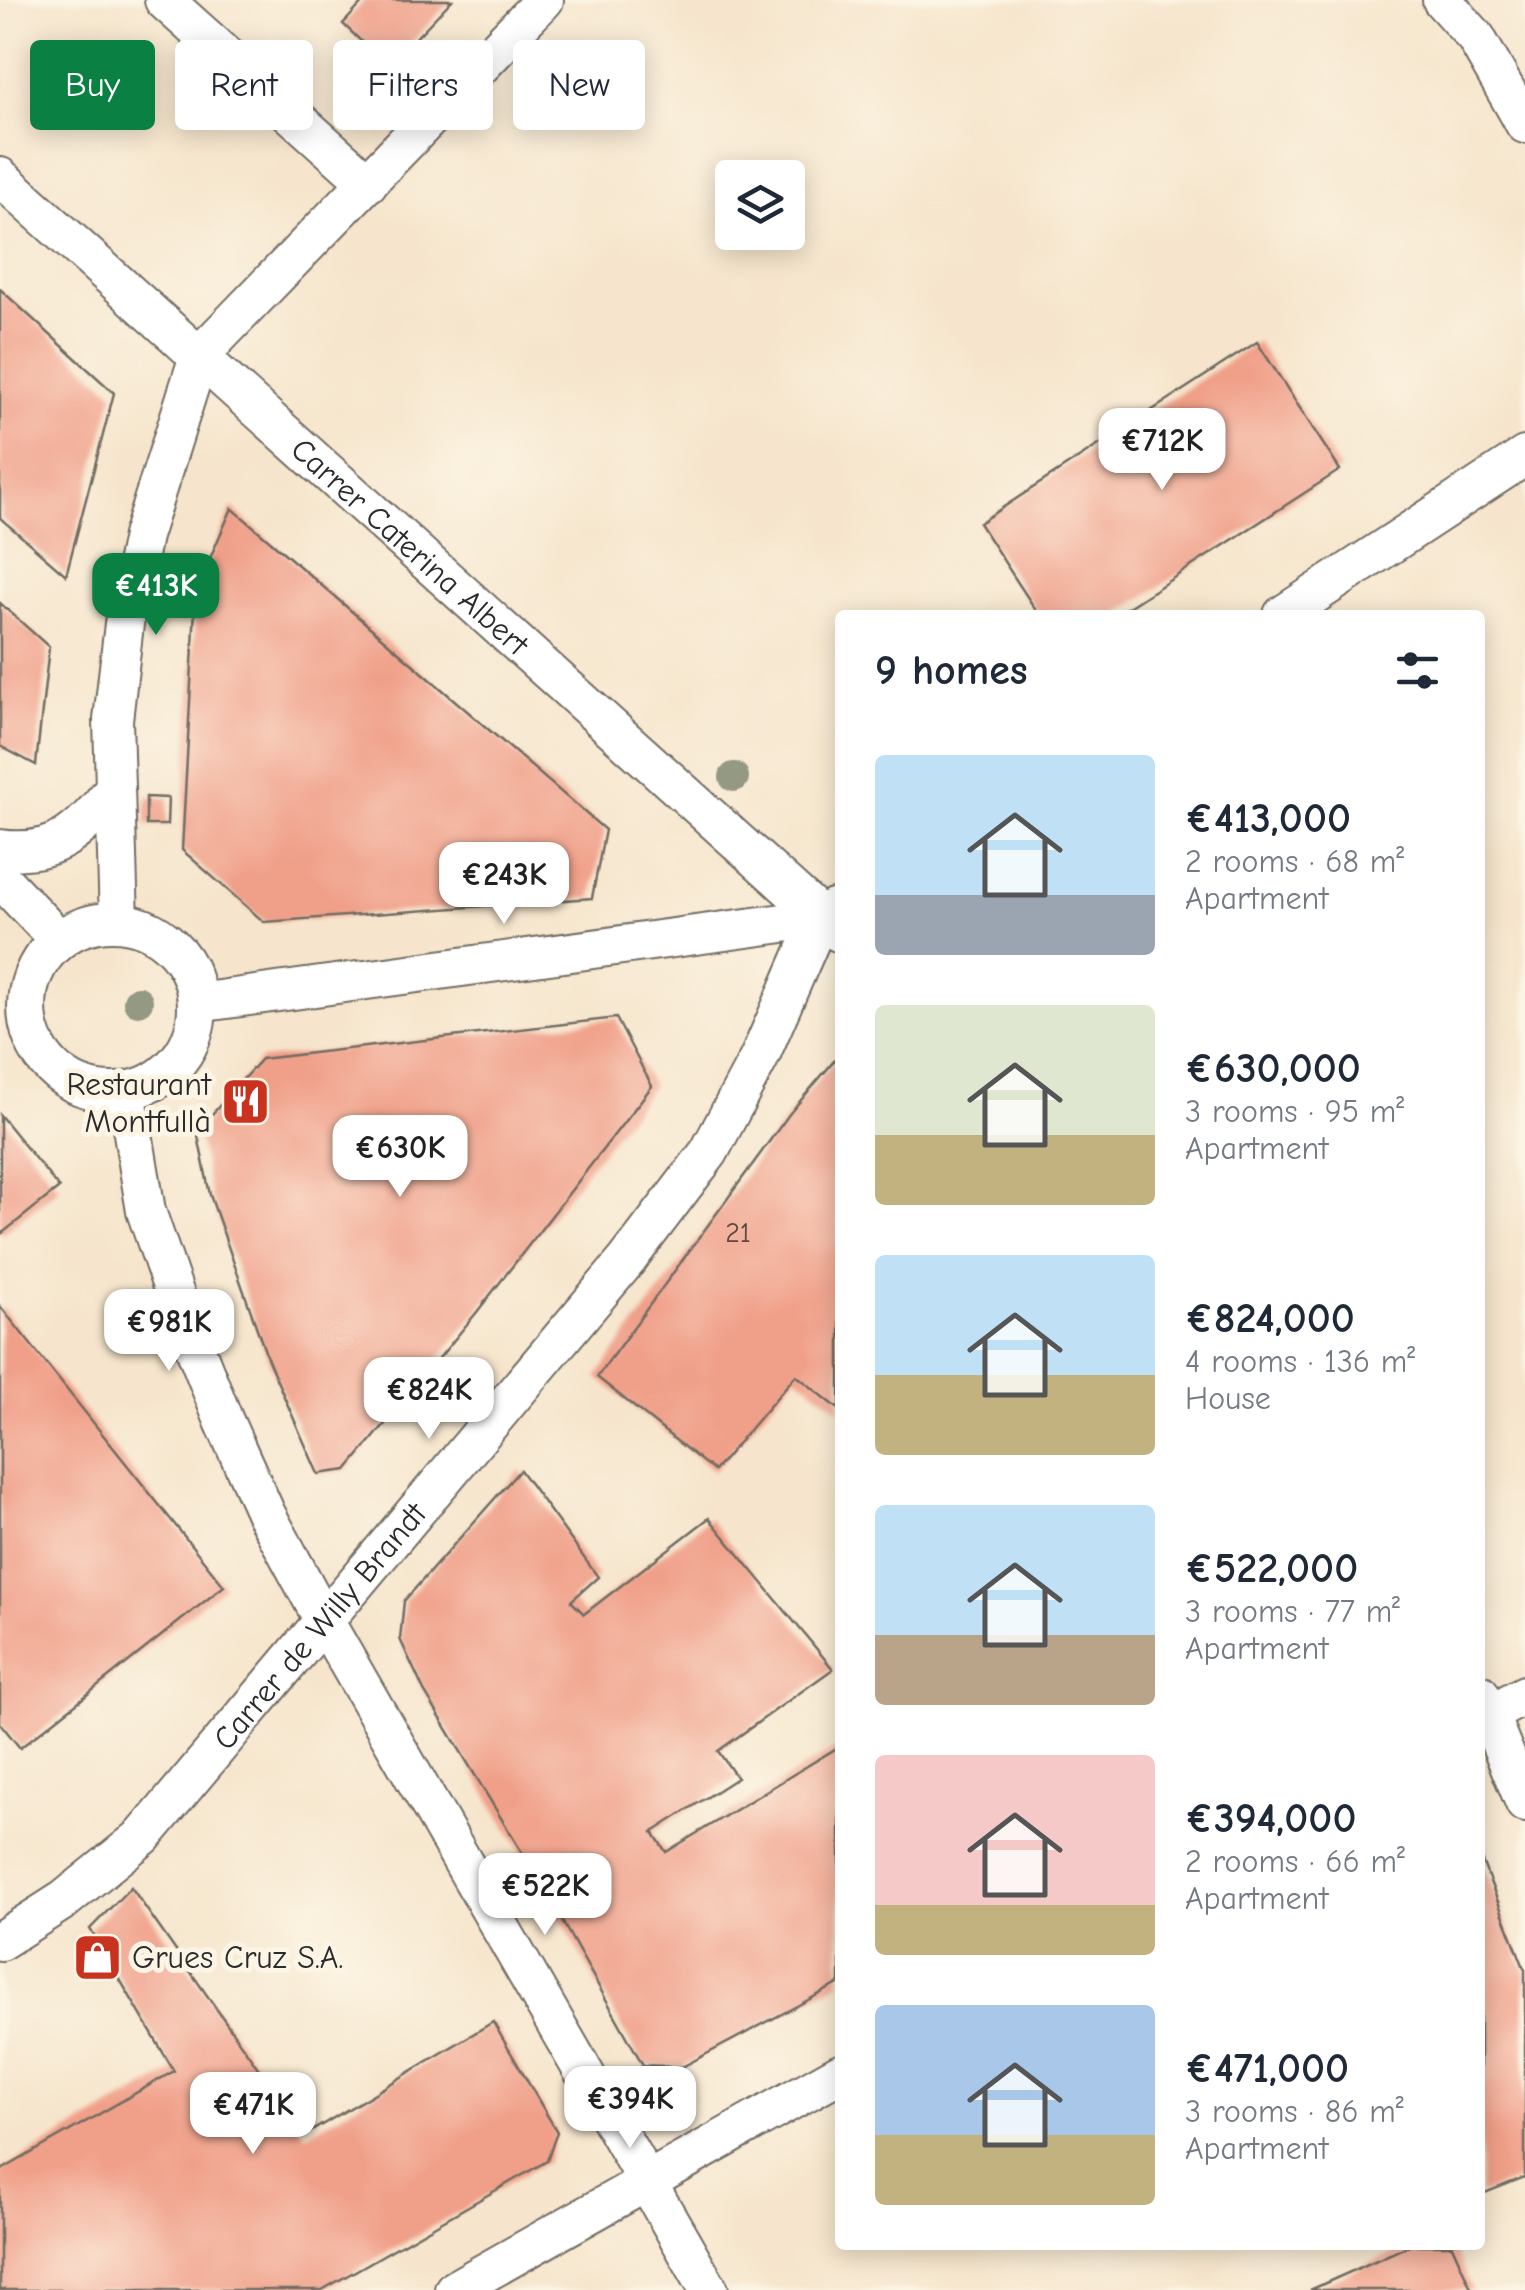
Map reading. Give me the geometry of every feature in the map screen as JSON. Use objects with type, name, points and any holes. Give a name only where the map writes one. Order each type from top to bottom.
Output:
[{"type":"street","points":[[164,0],[368,183]]},
{"type":"street","points":[[119,922],[113,720],[124,624],[142,536],[200,356],[544,0]]},
{"type":"street","points":[[1442,0],[1476,38],[1525,124]]},
{"type":"street","name":"Carrer Caterina Albert","points":[[0,177],[833,919]]},
{"type":"street","points":[[1291,610],[1525,456]]},
{"type":"street","points":[[0,849],[29,852],[60,842],[88,824],[114,790]]},
{"type":"street","points":[[0,878],[59,940]]},
{"type":"street","points":[[197,1003],[833,919]]},
{"type":"street","name":"Carrer de Willy Brandt","points":[[0,1942],[64,1900],[143,1836],[627,1260],[709,1152],[833,919]]},
{"type":"street","points":[[119,922],[137,925],[168,942],[188,969],[197,1003],[196,1024],[178,1060],[146,1085],[126,1091],[99,1091],[74,1083],[52,1068],[14,1022],[36,967],[59,940],[88,925],[119,922]]},
{"type":"street","points":[[126,1091],[146,1211],[182,1316],[259,1499],[323,1619],[709,2290]]},
{"type":"street","points":[[1485,1709],[1525,1695]]},
{"type":"street","points":[[1485,1714],[1525,1803]]},
{"type":"street","points":[[454,2290],[835,2076]]},
{"type":"building","points":[[365,0],[452,0],[414,40],[360,40],[343,24]]},
{"type":"building","points":[[0,289],[114,393],[66,575],[0,518]]},
{"type":"building","points":[[1257,342],[1340,470],[1124,610],[1036,610],[979,523]]},
{"type":"building","points":[[232,508],[605,830],[592,898],[264,922],[182,850],[196,590]]},
{"type":"building","points":[[0,603],[49,647],[36,765],[0,746]]},
{"type":"building","points":[[146,797],[168,798],[167,825],[146,825]]},
{"type":"building","points":[[616,1018],[652,1086],[477,1312],[347,1470],[318,1474],[268,1360],[210,1195],[197,1131],[261,1059]]},
{"type":"building","points":[[835,1060],[835,1406],[796,1375],[714,1471],[597,1377],[790,1113]]},
{"type":"building","points":[[0,1115],[59,1188],[0,1235]]},
{"type":"building","points":[[0,1306],[224,1586],[20,1748],[0,1723]]},
{"type":"building","points":[[520,1470],[598,1577],[571,1601],[584,1614],[709,1518],[833,1669],[718,1751],[737,1778],[653,1832],[666,1852],[835,1749],[835,1986],[682,2067],[643,2065],[541,1884],[424,1691],[400,1639],[404,1601]]},
{"type":"building","points":[[1485,1869],[1525,1970],[1525,2177],[1485,2193]]},
{"type":"building","points":[[131,1887],[305,2135],[493,2022],[557,2132],[547,2161],[322,2290],[0,2290],[0,2171],[174,2071],[90,1929]]},
{"type":"building","points":[[1399,2250],[1454,2250],[1472,2290],[1310,2290]]},
{"type":"place","name":"Restaurant Montfullà","points":[[246,1102]]},
{"type":"place","name":"Grues Cruz S.A.","points":[[97,1957]]}]
